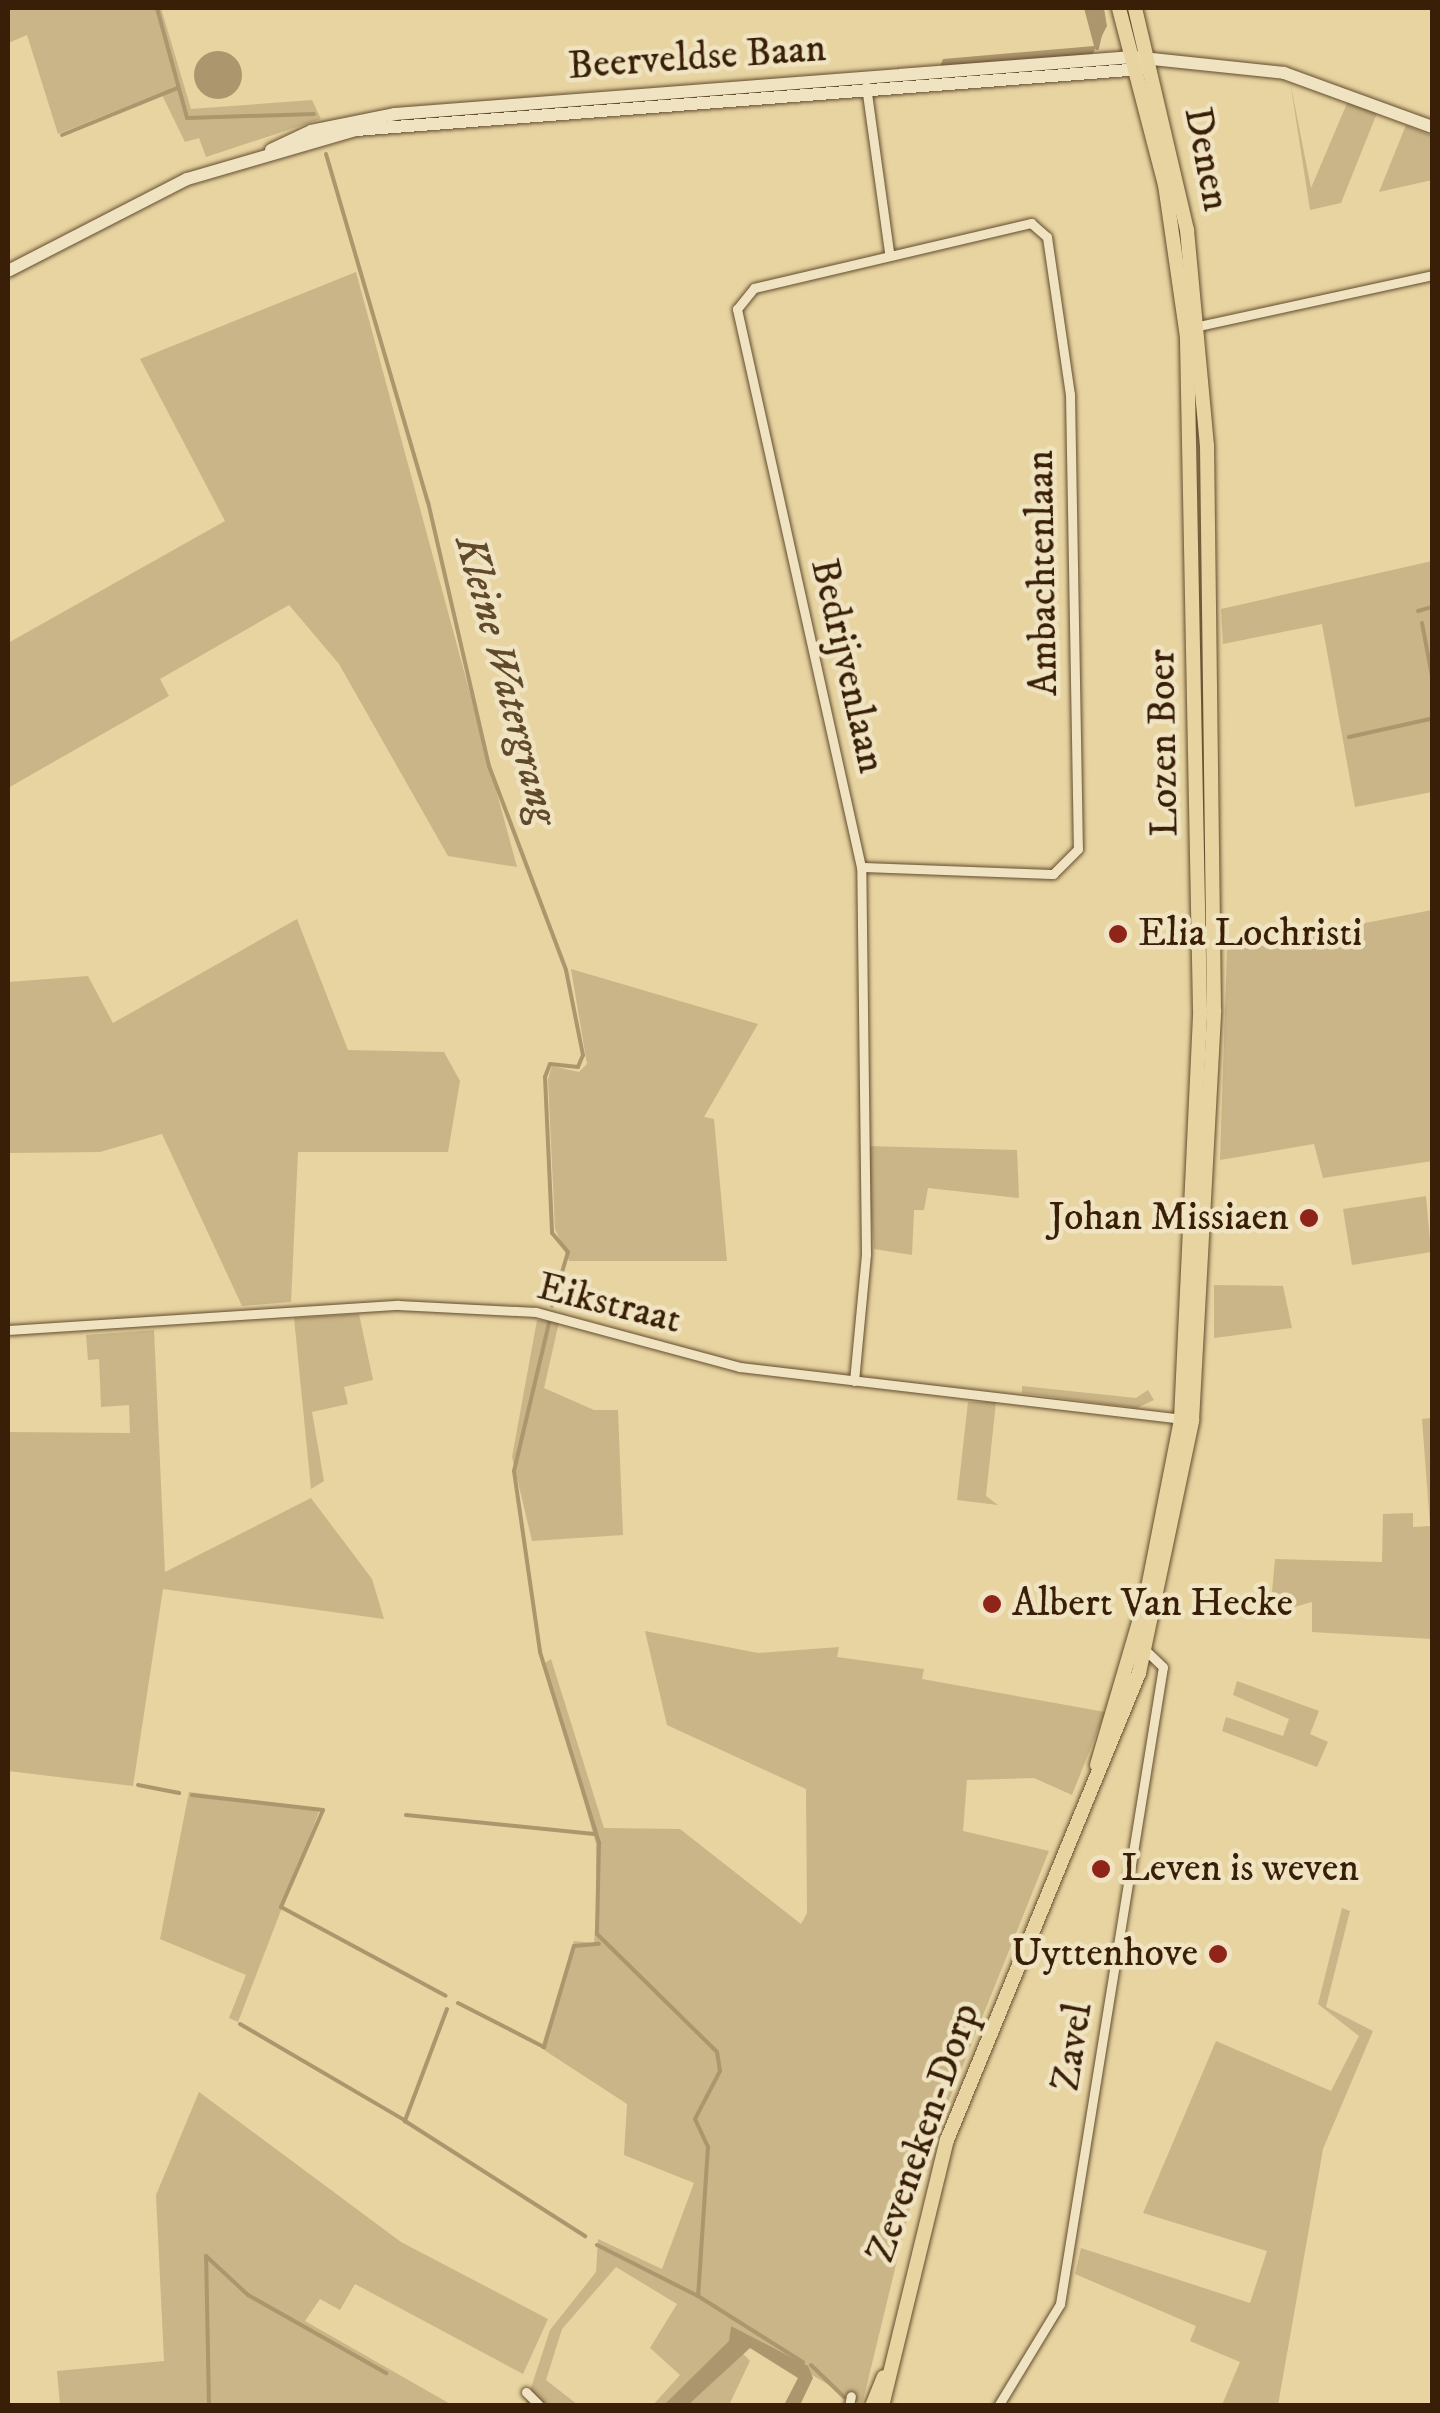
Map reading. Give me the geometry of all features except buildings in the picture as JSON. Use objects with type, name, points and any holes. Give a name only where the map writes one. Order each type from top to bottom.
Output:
[{"type":"main road","points":[[1119,8],[1135,64],[1284,74],[1432,127]]},
{"type":"main road","name":"Denen","points":[[1135,8],[1152,64],[1199,326]]},
{"type":"main road","name":"Beerveldse Baan","points":[[8,270],[85,226],[271,150],[426,120],[1135,64]]},
{"type":"main road","name":"Lozen Boer","points":[[1135,64],[1176,258],[1193,444],[1200,1010],[1187,1420]]},
{"type":"main road","name":"Lozen Boer","points":[[1187,1420],[1214,1010],[1199,326]]},
{"type":"main road","name":"Zeveneken-Dorp","points":[[872,2406],[884,2376],[948,2140],[1088,1805],[1134,1670],[1187,1420]]},
{"type":"main road","name":"Zeveneken-Dorp","points":[[882,2406],[884,2376]]},
{"type":"street","points":[[866,84],[889,252]]},
{"type":"street","name":"Ambachtenlaan","points":[[861,867],[1053,874],[1078,848],[1070,394],[1048,237],[1020,221],[889,252]]},
{"type":"street","name":"Bedrijvenlaan","points":[[854,1381],[866,1254],[861,867],[737,310],[754,288],[889,252]]},
{"type":"street","points":[[1199,326],[1432,275]]},
{"type":"street","name":"Eikstraat","points":[[8,1330],[368,1306],[536,1312],[740,1367],[1187,1420]]},
{"type":"street","points":[[1134,1670],[1160,1681],[1161,1658],[1140,1646]]},
{"type":"street","name":"Zavel","points":[[998,2406],[1060,2304],[1160,1681]]},
{"type":"street","points":[[526,2392],[540,2406]]},
{"type":"shaded area","points":[[8,8],[161,8],[191,109],[312,100],[321,119],[206,157],[199,138],[185,142],[161,93],[58,134],[27,35],[8,43]]},
{"type":"shaded area","points":[[1084,8],[1104,8],[1107,26],[1092,55],[940,67],[943,59],[1094,46]]},
{"type":"shaded area","points":[[218,51],[235,58],[242,75],[235,92],[218,99],[201,92],[194,75],[201,58]]},
{"type":"shaded area","points":[[1290,81],[1311,188],[1348,101],[1377,113],[1341,203],[1310,210]]},
{"type":"shaded area","points":[[1406,125],[1432,136],[1432,180],[1379,192]]},
{"type":"shaded area","points":[[356,272],[517,867],[448,856],[339,664],[289,605],[160,679],[169,696],[8,788],[8,643],[225,521],[140,359]]},
{"type":"shaded area","points":[[1432,561],[1432,792],[1355,807],[1322,624],[1223,644],[1221,609]]},
{"type":"shaded area","points":[[1432,910],[1432,1161],[1323,1178],[1314,1144],[1220,1160],[1227,950]]},
{"type":"shaded area","points":[[297,919],[348,1050],[444,1052],[460,1081],[448,1152],[298,1152],[291,1302],[242,1306],[162,1134],[100,1152],[8,1153],[8,982],[88,976],[113,1023]]},
{"type":"shaded area","points":[[571,969],[758,1024],[704,1117],[714,1119],[727,1261],[569,1261],[555,1229],[548,1079],[552,1066],[579,1072],[587,1064]]},
{"type":"shaded area","points":[[866,1146],[1017,1150],[1019,1198],[928,1188],[924,1210],[914,1210],[912,1255],[874,1249]]},
{"type":"shaded area","points":[[1426,1196],[1431,1252],[1352,1265],[1343,1209]]},
{"type":"shaded area","points":[[1214,1285],[1283,1286],[1292,1328],[1214,1338]]},
{"type":"shaded area","points":[[359,1314],[373,1380],[344,1387],[348,1404],[312,1412],[324,1481],[311,1489],[294,1318]]},
{"type":"shaded area","points":[[537,1320],[559,1322],[544,1388],[594,1410],[618,1410],[623,1535],[532,1541],[512,1457]]},
{"type":"shaded area","points":[[154,1330],[165,1572],[311,1498],[372,1579],[384,1619],[163,1589],[133,1786],[8,1771],[8,1432],[130,1433],[129,1405],[101,1407],[99,1359],[88,1360],[86,1335]]},
{"type":"shaded area","points":[[1022,1386],[1136,1398],[1148,1390],[1154,1400],[1137,1408],[1022,1393]]},
{"type":"shaded area","points":[[968,1402],[996,1402],[986,1496],[998,1505],[957,1500]]},
{"type":"shaded area","points":[[1432,1418],[1432,1639],[1312,1632],[1312,1602],[1270,1614],[1275,1559],[1382,1562],[1383,1514],[1413,1513],[1413,1527],[1430,1526],[1422,1419]]},
{"type":"shaded area","points":[[645,1631],[758,1653],[839,1647],[837,1657],[924,1669],[922,1679],[1105,1712],[1072,1795],[1034,1778],[967,1780],[963,1831],[1049,1851],[916,2182],[862,2405],[731,2326],[730,2340],[750,2361],[729,2405],[653,2405],[680,2375],[650,2348],[677,2304],[616,2267],[562,2329],[546,2380],[578,2405],[525,2406],[550,2330],[596,2272],[598,2239],[662,2269],[694,2183],[624,2155],[627,2104],[541,2048],[574,1941],[594,1943],[596,1916],[596,1844],[545,1663],[551,1659],[604,1828],[680,1829],[801,1924],[807,1913],[806,1789],[667,1725]]},
{"type":"shaded area","points":[[1237,1681],[1319,1711],[1310,1734],[1328,1742],[1317,1767],[1222,1731],[1226,1717],[1283,1736],[1289,1719],[1233,1695]]},
{"type":"shaded area","points":[[189,1792],[320,1809],[238,2022],[229,2018],[246,1975],[160,1939]]},
{"type":"shaded area","points":[[1342,1908],[1350,1911],[1326,2007],[1373,2031],[1323,2149],[1278,2405],[1222,2405],[1240,2362],[1190,2341],[1196,2326],[1075,2274],[1081,2248],[1250,2303],[1267,2251],[1143,2213],[1216,2041],[1331,2091],[1359,2036],[1318,2004]]},
{"type":"shaded area","points":[[199,2092],[401,2242],[548,2319],[523,2374],[355,2284],[340,2310],[320,2299],[305,2321],[452,2405],[60,2405],[57,2371],[164,2361],[156,2195]]},
{"type":"shaded area","points":[[731,2326],[808,2366],[813,2378],[800,2405],[784,2405],[798,2378],[750,2348],[688,2405],[664,2405],[729,2341]]},
{"type":"waterway","name":"Kleine Watergrang","points":[[157,8],[187,118],[314,114]]},
{"type":"waterway","points":[[1097,48],[1101,31]]},
{"type":"waterway","points":[[62,135],[178,88]]},
{"type":"waterway","name":"Kleine Watergrang","points":[[326,154],[428,502],[489,766],[566,970],[583,1055],[578,1067],[550,1064],[545,1077],[552,1233],[568,1252],[552,1306]]},
{"type":"waterway","points":[[1418,611],[1432,607]]},
{"type":"waterway","points":[[1422,623],[1432,676]]},
{"type":"waterway","points":[[1349,737],[1430,719]]},
{"type":"waterway","name":"Kleine Watergrang","points":[[549,1323],[514,1471],[540,1652],[599,1843],[597,1934],[717,2052],[720,2071],[695,2119],[708,2147],[698,2296],[803,2362]]},
{"type":"waterway","points":[[138,1785],[179,1793]]},
{"type":"waterway","points":[[192,1795],[323,1810],[281,1907],[446,1996]]},
{"type":"waterway","points":[[406,1815],[594,1834]]},
{"type":"waterway","points":[[458,2003],[544,2047],[574,1946],[599,1944]]},
{"type":"waterway","points":[[447,2009],[405,2121],[585,2236]]},
{"type":"waterway","points":[[240,2024],[404,2120]]},
{"type":"waterway","points":[[597,2245],[698,2296]]},
{"type":"waterway","points":[[209,2406],[206,2256],[248,2295],[386,2373]]},
{"type":"waterway","name":"Kleine Watergrang","points":[[811,2365],[844,2397]]},
{"type":"place","name":"Elia Lochristi","points":[[1118,934]]},
{"type":"place","name":"Johan Missiaen","points":[[1309,1218]]},
{"type":"place","name":"Albert Van Hecke","points":[[992,1604]]},
{"type":"place","name":"Leven is weven","points":[[1101,1869]]},
{"type":"place","name":"Uyttenhove","points":[[1218,1954]]}]
